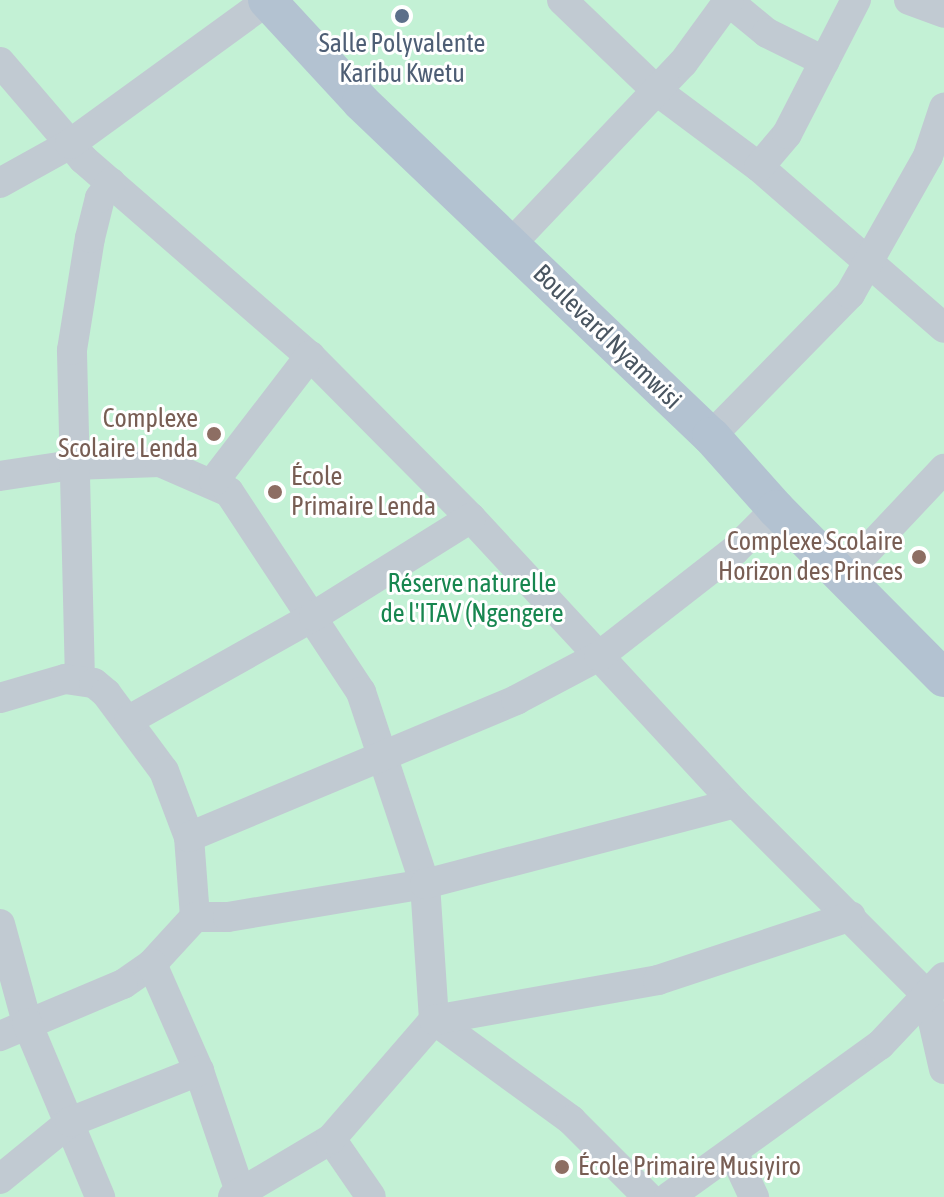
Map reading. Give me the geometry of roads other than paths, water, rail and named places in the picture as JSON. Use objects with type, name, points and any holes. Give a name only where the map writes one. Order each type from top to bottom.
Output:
[{"type":"main road","name":"Boulevard Nyamwisi","points":[[267,0],[361,102],[711,436],[776,509],[944,678]]},
{"type":"street","points":[[0,183],[70,144],[267,0]]},
{"type":"street","points":[[562,0],[657,91],[759,167],[944,328]]},
{"type":"street","points":[[510,245],[657,91],[728,0],[767,33],[824,61]]},
{"type":"street","points":[[759,167],[787,134],[856,0]]},
{"type":"street","points":[[909,0],[944,13]]},
{"type":"street","points":[[0,62],[70,144],[310,356],[471,518],[735,803],[851,916],[936,986],[944,1069]]},
{"type":"street","points":[[711,436],[821,329],[870,265],[928,156],[944,108]]},
{"type":"street","points":[[80,680],[72,465],[72,350],[90,238],[100,198],[111,182]]},
{"type":"street","points":[[214,481],[310,356]]},
{"type":"street","points":[[0,476],[72,465],[160,462],[214,481],[229,492],[314,616],[361,692],[384,751],[425,884],[434,1020]]},
{"type":"street","points":[[844,575],[944,469]]},
{"type":"street","points":[[189,837],[384,751],[516,700],[599,656],[734,551],[776,509]]},
{"type":"street","points":[[129,720],[314,616],[471,518]]},
{"type":"street","points":[[0,698],[65,679],[80,680],[94,683],[129,720],[164,771],[189,837],[195,917],[152,964],[96,998],[13,1029]]},
{"type":"street","points":[[195,917],[228,917],[425,884],[735,803]]},
{"type":"street","points":[[152,964],[199,1071],[239,1196],[331,1139],[434,1020],[658,980],[851,916]]},
{"type":"street","points":[[0,924],[13,1029],[70,1122],[100,1197]]},
{"type":"street","points":[[669,1197],[880,1045],[936,986]]},
{"type":"street","points":[[434,1020],[571,1120],[648,1197]]},
{"type":"street","points":[[0,1179],[70,1122],[199,1071]]},
{"type":"street","points":[[331,1139],[371,1197]]},
{"type":"street","points":[[733,1152],[754,1197]]},
{"type":"place","name":"Salle Polyvalente Karibu Kwetu","points":[[402,16]]},
{"type":"place","name":"Complexe Scolaire Lenda","points":[[214,434]]},
{"type":"place","name":"École Primaire Lenda","points":[[275,492]]},
{"type":"place","name":"Complexe Scolaire Horizon des Princes","points":[[919,557]]},
{"type":"place","name":"École Primaire Musiyiro","points":[[562,1167]]},
{"type":"park label","name":"Réserve naturelle de l'ITAV (Ngengere","points":[[472,599]]}]
